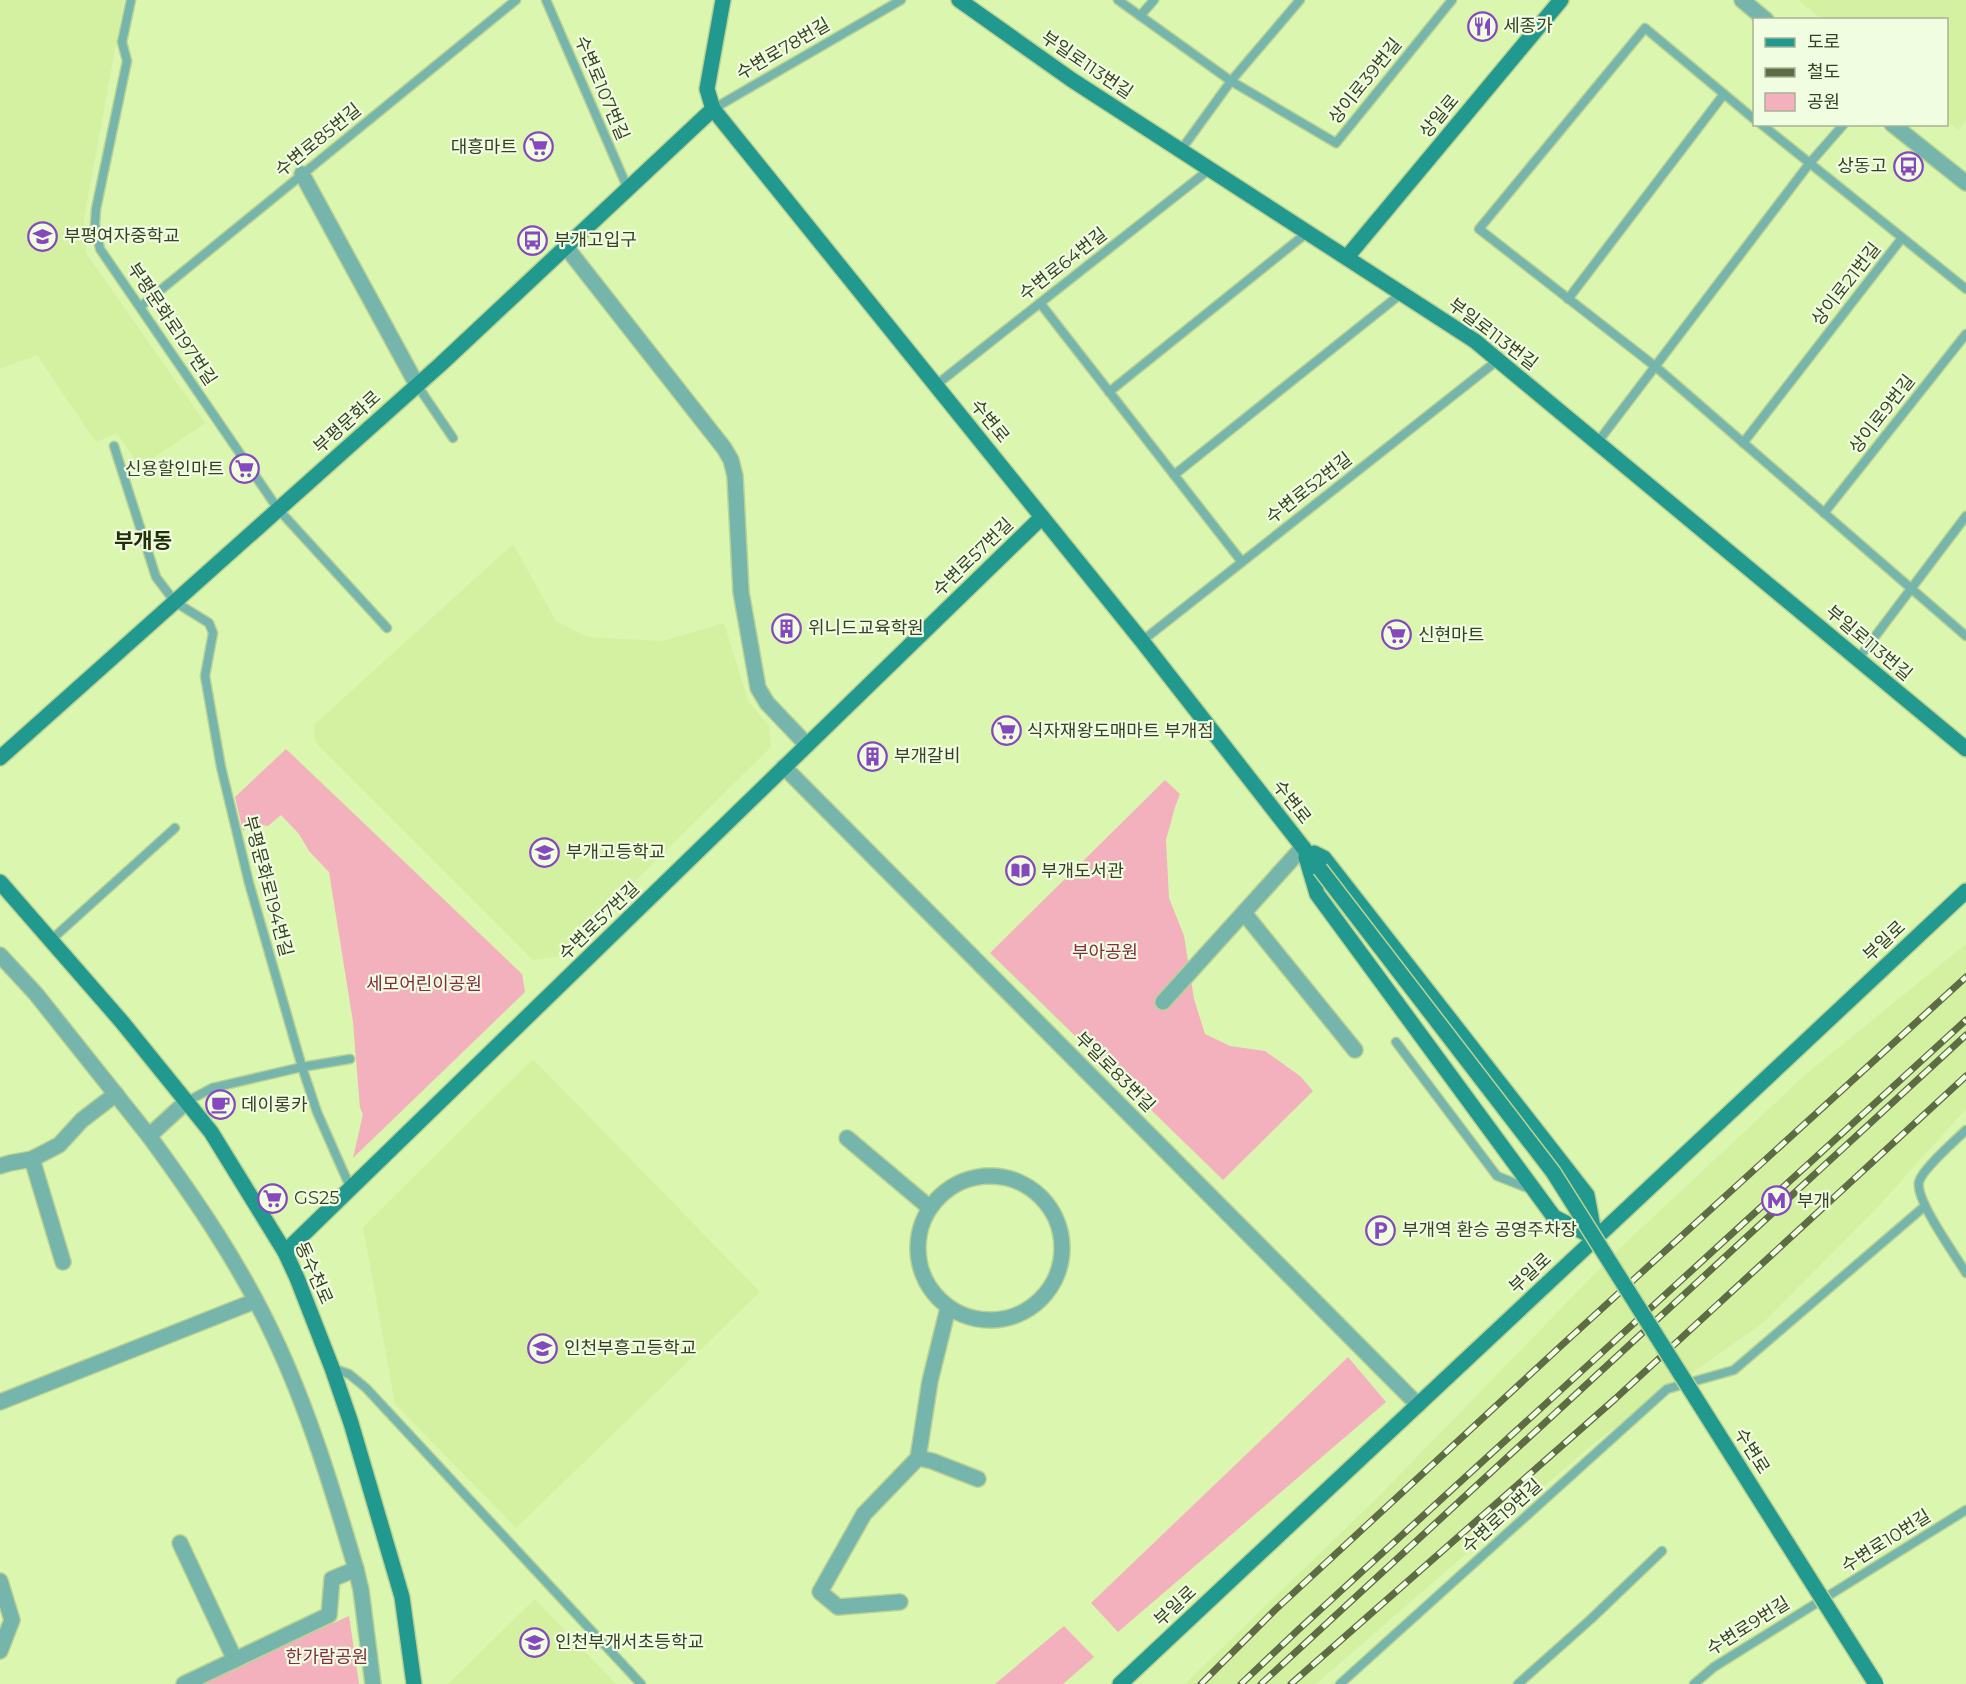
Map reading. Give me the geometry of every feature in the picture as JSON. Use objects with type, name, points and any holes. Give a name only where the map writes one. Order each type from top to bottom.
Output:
[{"type":"street","points":[[713,109],[707,89],[723,0]]},
{"type":"street","name":"부일로113번길","points":[[959,0],[1072,80],[1475,341],[1966,749]]},
{"type":"street","name":"상일로","points":[[1347,257],[1561,0]]},
{"type":"street","points":[[1742,0],[1764,18]]},
{"type":"street","name":"부평문화로","points":[[0,758],[417,385],[713,109]]},
{"type":"street","name":"수변로","points":[[713,109],[1142,641],[1554,1172],[1876,1684]]},
{"type":"street","points":[[1895,126],[1966,183]]},
{"type":"street","points":[[302,174],[417,385]]},
{"type":"street","points":[[566,247],[724,448],[731,460],[735,476],[741,592],[758,688],[767,703],[807,745]]},
{"type":"street","name":"수변로57번길","points":[[285,1252],[1042,517]]},
{"type":"street","name":"부일로83번길","points":[[784,767],[1418,1405]]},
{"type":"street","points":[[1163,1002],[1303,847]]},
{"type":"street","name":"수변로","points":[[1303,847],[1317,894],[1554,1217],[1595,1239]]},
{"type":"street","name":"수변로","points":[[1303,847],[1324,858],[1587,1195],[1595,1239]]},
{"type":"street","name":"동수천로","points":[[0,882],[122,1022],[210,1132],[285,1252],[332,1368],[351,1423],[402,1598],[414,1684]]},
{"type":"street","name":"부일로","points":[[1120,1684],[1966,891]]},
{"type":"street","points":[[1244,913],[1355,1050]]},
{"type":"street","points":[[0,955],[36,994],[116,1094],[200,1206],[274,1337],[313,1434],[362,1590],[373,1684]]},
{"type":"street","points":[[0,1166],[32,1159],[59,1145],[82,1120],[116,1094]]},
{"type":"street","points":[[149,1136],[186,1102]]},
{"type":"street","points":[[847,1138],[930,1208]]},
{"type":"street","points":[[32,1159],[63,1262]]},
{"type":"street","points":[[992,1176],[1016,1181],[1037,1193],[1052,1212],[1061,1235],[1061,1259],[1053,1282],[1038,1302],[1018,1315],[994,1321],[970,1318],[948,1308],[932,1292],[922,1273],[918,1251],[921,1229],[930,1208],[946,1191],[968,1180],[992,1176]]},
{"type":"street","points":[[0,1402],[255,1301]]},
{"type":"street","points":[[900,1602],[838,1607],[819,1592],[864,1514],[918,1458],[930,1381],[948,1308]]},
{"type":"street","points":[[918,1458],[978,1479]]},
{"type":"street","points":[[180,1543],[235,1660]]},
{"type":"street","points":[[184,1684],[329,1615],[332,1579],[356,1569]]},
{"type":"street","points":[[0,1581],[12,1620],[0,1650]]},
{"type":"lane","name":"부평문화로197번길","points":[[131,0],[122,42],[127,60],[95,224],[100,249],[278,509],[387,628]]},
{"type":"lane","name":"수변로85번길","points":[[141,306],[516,0]]},
{"type":"lane","name":"수변로107번길","points":[[546,0],[627,189]]},
{"type":"lane","name":"수변로78번길","points":[[713,109],[901,0]]},
{"type":"lane","name":"상이로39번길","points":[[1118,0],[1231,81],[1336,143],[1452,0]]},
{"type":"lane","points":[[1140,16],[1154,0]]},
{"type":"lane","points":[[1181,150],[1231,81],[1300,0]]},
{"type":"lane","points":[[1753,117],[1645,28],[1479,229],[1656,367],[1966,636]]},
{"type":"lane","points":[[1568,299],[1724,94]]},
{"type":"lane","name":"상이로21번길","points":[[1743,443],[1902,238],[1763,126]]},
{"type":"lane","points":[[1597,443],[1809,164],[1842,126]]},
{"type":"lane","name":"수변로64번길","points":[[936,385],[1210,169]]},
{"type":"lane","points":[[1109,392],[1308,232]]},
{"type":"lane","points":[[1902,238],[1966,289]]},
{"type":"lane","points":[[1174,475],[1402,293]]},
{"type":"lane","points":[[1040,303],[1242,562]]},
{"type":"lane","name":"상이로9번길","points":[[1824,513],[1966,334]]},
{"type":"lane","name":"수변로52번길","points":[[1142,641],[1498,360]]},
{"type":"lane","points":[[417,385],[453,438]]},
{"type":"lane","points":[[114,446],[156,577],[175,602]]},
{"type":"lane","points":[[1858,659],[1966,516]]},
{"type":"lane","name":"부평문화로194번길","points":[[175,602],[209,623],[213,633],[205,676],[221,767],[249,883],[302,1067],[317,1112],[351,1189]]},
{"type":"lane","points":[[51,940],[175,828]]},
{"type":"lane","points":[[1396,1042],[1497,1176],[1535,1191]]},
{"type":"lane","points":[[186,1102],[212,1088],[302,1067],[350,1059]]},
{"type":"lane","points":[[1966,1130],[1924,1172],[1919,1182],[1919,1193],[1925,1206],[1966,1273]]},
{"type":"lane","name":"수변로19번길","points":[[1340,1684],[1667,1389],[1734,1370],[1925,1206]]},
{"type":"lane","points":[[332,1368],[349,1374],[366,1388],[641,1684]]},
{"type":"lane","name":"수변로10번길","points":[[1822,1599],[1966,1510]]},
{"type":"lane","points":[[1518,1684],[1662,1551]]},
{"type":"lane","name":"수변로9번길","points":[[1694,1684],[1714,1667],[1822,1599]]},
{"type":"shaded area","name":"부평여자중학교","points":[[0,0],[124,0],[84,218],[86,253],[205,423],[140,467],[117,433],[96,442],[37,355],[0,369]]},
{"type":"shaded area","points":[[1798,0],[1966,0],[1966,120],[1958,130],[1948,122],[1948,18],[1821,18]]},
{"type":"shaded area","name":"부개고등학교","points":[[513,544],[556,621],[587,637],[663,641],[724,623],[748,701],[769,726],[771,747],[558,957],[533,960],[315,742],[314,725]]},
{"type":"shaded area","points":[[1966,944],[1966,1109],[1874,1211],[1764,1322],[1595,1442],[1316,1684],[1185,1684],[1376,1499],[1618,1250],[1805,1075]]},
{"type":"shaded area","name":"인천부흥고등학교","points":[[533,1059],[760,1292],[516,1528],[395,1404],[363,1227]]},
{"type":"shaded area","name":"인천부개서초등학교","points":[[535,1599],[616,1684],[448,1684]]},
{"type":"green space","name":"세모어린이공원","points":[[286,749],[522,974],[525,992],[353,1158],[363,1114],[360,1108],[353,1022],[329,872],[281,815],[268,826],[251,823],[243,831],[235,797]]},
{"type":"green space","name":"부아공원","points":[[1165,780],[1180,794],[1166,840],[1169,898],[1184,936],[1194,999],[1205,1034],[1230,1046],[1265,1051],[1300,1076],[1313,1091],[1223,1180],[990,953]]},
{"type":"green space","points":[[1348,1357],[1386,1402],[1118,1632],[1091,1603]]},
{"type":"green space","name":"한가람공원","points":[[349,1616],[359,1684],[199,1684]]},
{"type":"green space","points":[[1064,1626],[1094,1657],[1063,1684],[995,1684]]},
{"type":"railway","points":[[1201,1684],[1275,1610],[1966,977]]},
{"type":"railway","points":[[1241,1684],[1966,1020]]},
{"type":"railway","points":[[1261,1684],[1966,1035]]},
{"type":"railway","points":[[1291,1684],[1615,1399],[1966,1076]]},
{"type":"place","name":"세종가","points":[[1482,26]]},
{"type":"place","name":"대흥마트","points":[[538,147]]},
{"type":"place","name":"상동고","points":[[1908,166]]},
{"type":"place","name":"부평여자중학교","points":[[43,236]]},
{"type":"place","name":"부개고입구","points":[[533,240]]},
{"type":"place","name":"신용할인마트","points":[[245,469]]},
{"type":"place","name":"위니드교육학원","points":[[787,628]]},
{"type":"place","name":"신현마트","points":[[1397,635]]},
{"type":"place","name":"식자재왕도매마트 부개점","points":[[1006,731]]},
{"type":"place","name":"부개갈비","points":[[873,756]]},
{"type":"place","name":"부개고등학교","points":[[545,852]]},
{"type":"place","name":"부개도서관","points":[[1020,871]]},
{"type":"place","name":"데이롱카","points":[[220,1105]]},
{"type":"place","name":"GS25","points":[[273,1198]]},
{"type":"place","name":"부개","points":[[1776,1201]]},
{"type":"place","name":"부개역 환승 공영주차장","points":[[1381,1230]]},
{"type":"place","name":"인천부흥고등학교","points":[[543,1348]]},
{"type":"place","name":"인천부개서초등학교","points":[[534,1642]]},
{"type":"district","name":"부개동","points":[[143,541]]}]
